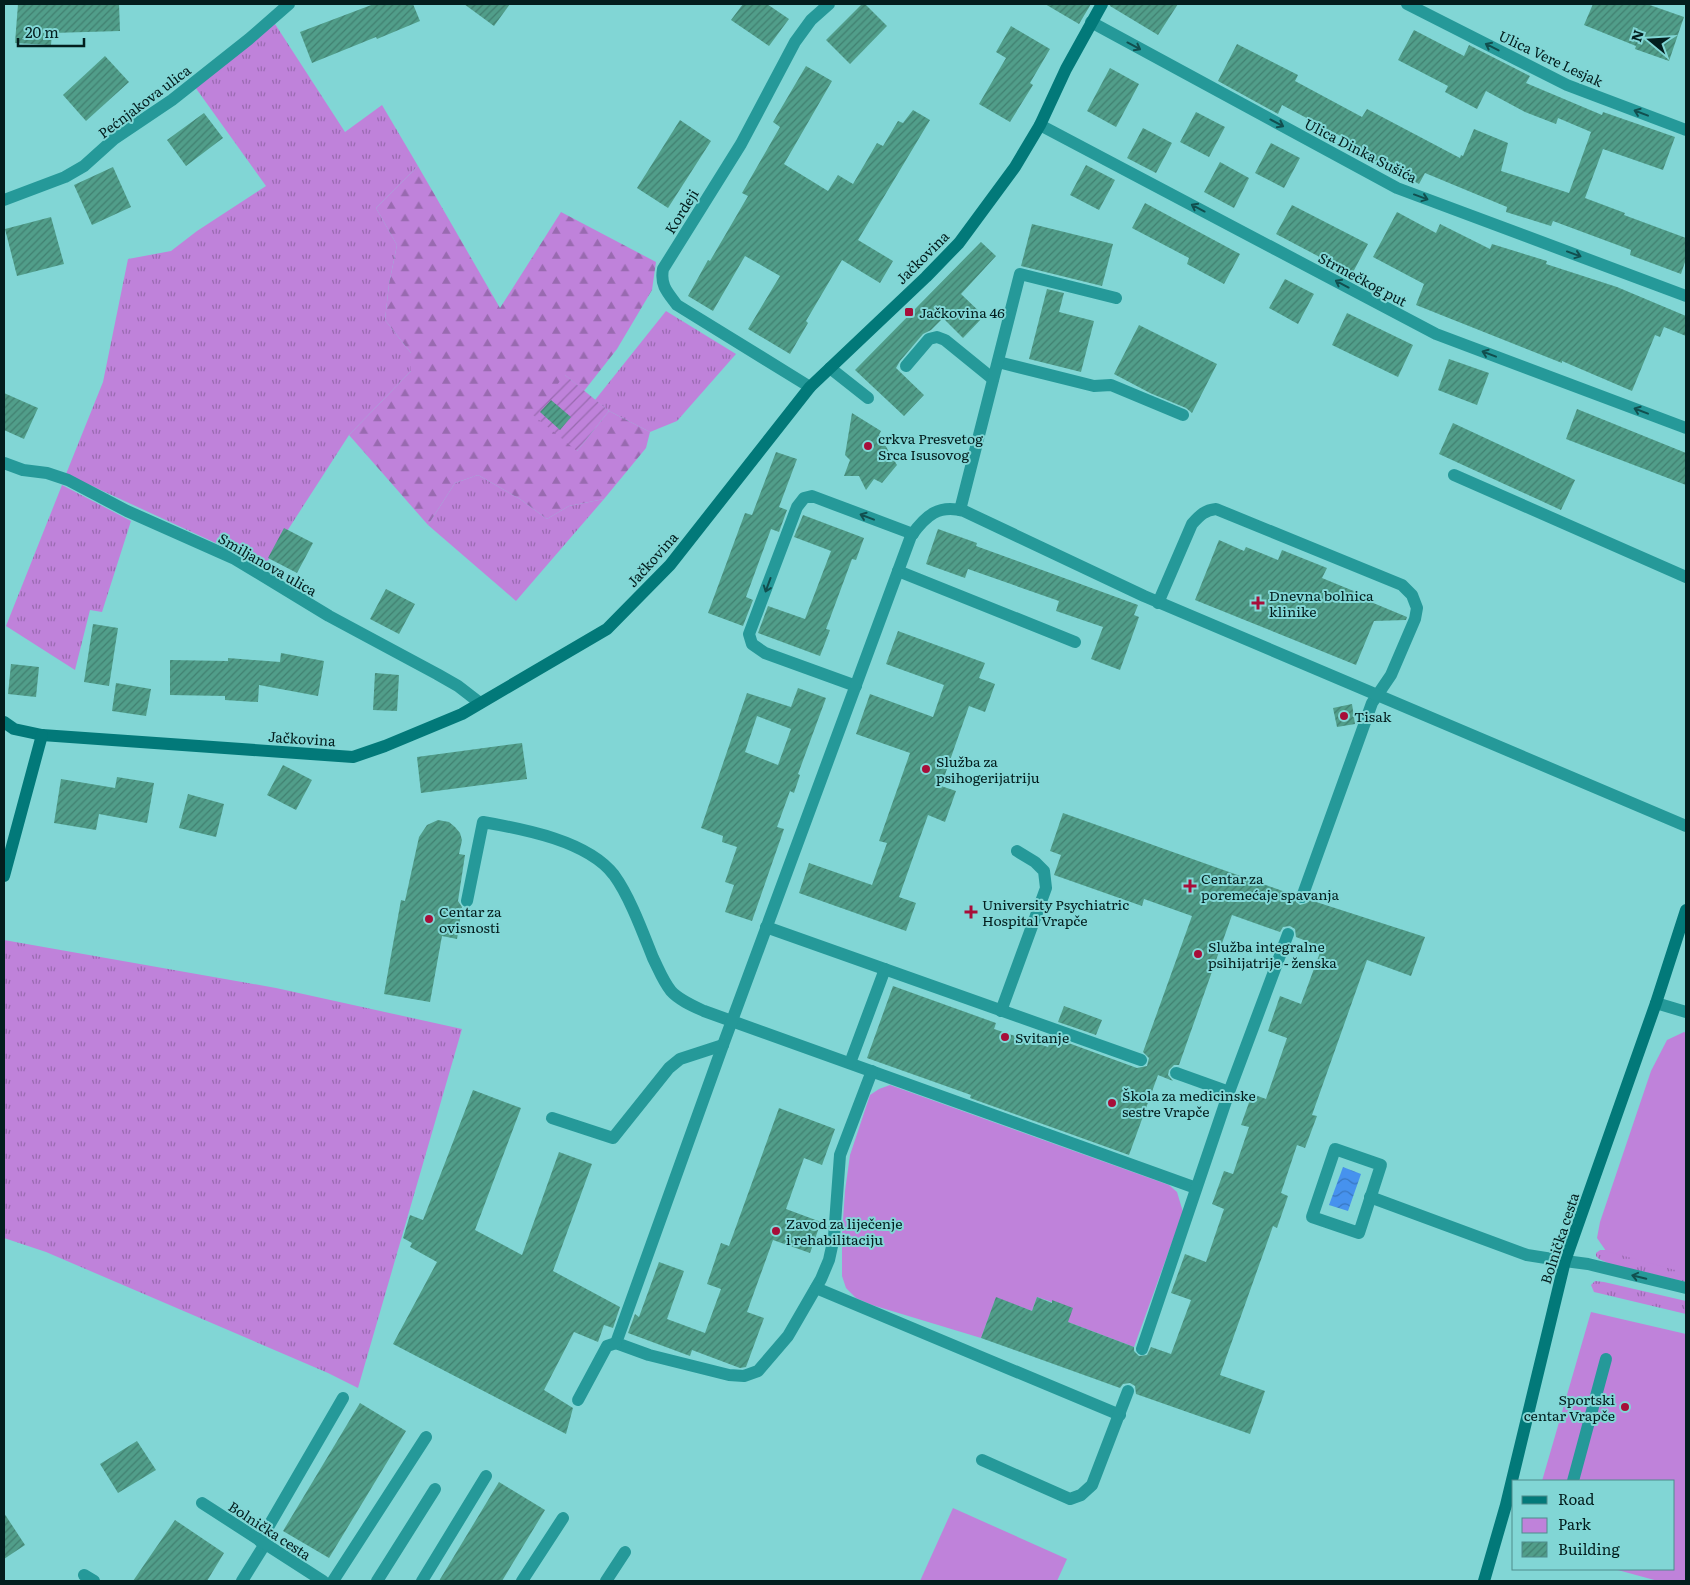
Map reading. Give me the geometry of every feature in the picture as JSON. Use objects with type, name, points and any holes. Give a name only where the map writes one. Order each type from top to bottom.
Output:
[{"type":"street","name":"Pećnjakova ulica","points":[[4,200],[65,177],[84,166],[114,139],[172,100],[249,39],[289,4]]},
{"type":"street","name":"Kordeji","points":[[810,387],[677,305],[666,291],[662,278],[663,269],[741,144],[795,42],[811,20],[829,4]]},
{"type":"street","name":"Jačkovina","points":[[4,722],[14,729],[42,735],[353,757],[385,746],[462,714],[607,629],[670,565],[810,387],[926,277],[959,243],[1016,167],[1040,125],[1066,69],[1102,4]]},
{"type":"street","name":"Ulica Vere Lesjak","points":[[1407,4],[1567,85],[1686,130]]},
{"type":"street","name":"Ulica Dinka Sušića","points":[[1091,22],[1397,188],[1686,296]]},
{"type":"street","name":"Strmečkog put","points":[[1040,125],[1436,334],[1686,428]]},
{"type":"street","points":[[960,510],[1020,274],[1116,298]]},
{"type":"street","points":[[906,366],[929,339],[936,337],[945,340],[993,379]]},
{"type":"street","points":[[998,362],[1094,386],[1111,386],[1184,415]]},
{"type":"street","points":[[830,368],[868,398]]},
{"type":"street","name":"Smiljanova ulica","points":[[4,463],[23,470],[46,473],[68,480],[127,511],[235,559],[329,616],[458,686],[480,703]]},
{"type":"street","points":[[1454,475],[1686,577]]},
{"type":"street","points":[[856,686],[765,653],[752,644],[749,634],[797,507],[804,498],[812,496],[913,534]]},
{"type":"street","points":[[616,1343],[766,927],[898,571],[913,534],[924,520],[942,509],[960,510],[1158,603],[1686,826]]},
{"type":"street","points":[[1158,603],[1192,524],[1201,514],[1208,510],[1216,509],[1402,585],[1412,595],[1416,608],[1415,619],[1391,675],[1372,703],[1302,897]]},
{"type":"street","points":[[898,571],[1074,642]]},
{"type":"street","points":[[4,876],[42,735]]},
{"type":"street","points":[[467,900],[483,822],[542,834],[577,848],[602,863],[615,876],[627,897],[662,978],[672,993],[704,1012],[1196,1188]]},
{"type":"street","points":[[1002,1011],[1046,888],[1044,871],[1035,862],[1018,851]]},
{"type":"street","name":"Bolnička cesta","points":[[1516,1480],[1565,1261],[1656,1003],[1686,910]]},
{"type":"street","points":[[766,927],[1140,1060]]},
{"type":"street","points":[[1142,1350],[1229,1092],[1288,934]]},
{"type":"street","points":[[850,1063],[885,969]]},
{"type":"street","points":[[1656,1003],[1686,1012]]},
{"type":"street","points":[[552,1118],[612,1138],[669,1068],[680,1059],[723,1045]]},
{"type":"street","points":[[578,1400],[607,1346],[616,1343],[649,1355],[729,1375],[744,1376],[758,1371],[788,1336],[816,1288],[829,1260],[834,1238],[840,1154],[872,1071]]},
{"type":"street","points":[[1176,1073],[1229,1092]]},
{"type":"street","points":[[1335,1149],[1381,1165],[1370,1197],[1358,1233],[1312,1217],[1335,1149]]},
{"type":"street","points":[[1370,1197],[1527,1255],[1588,1264],[1686,1288]]},
{"type":"street","points":[[816,1288],[1120,1415]]},
{"type":"street","points":[[1573,1480],[1606,1359]]},
{"type":"street","points":[[982,1460],[1070,1499],[1081,1495],[1092,1485],[1128,1391]]},
{"type":"street","points":[[242,1581],[343,1398]]},
{"type":"street","points":[[333,1581],[426,1437]]},
{"type":"street","points":[[422,1581],[486,1476]]},
{"type":"street","points":[[377,1581],[435,1488]]},
{"type":"street","name":"Bolnička cesta","points":[[202,1503],[323,1581]]},
{"type":"street","name":"Bolnička cesta","points":[[1484,1581],[1510,1506]]},
{"type":"street","points":[[522,1581],[563,1518]]},
{"type":"street","points":[[606,1581],[625,1552]]},
{"type":"green space","points":[[275,24],[345,132],[382,105],[418,166],[376,208],[397,245],[389,284],[385,320],[411,353],[411,371],[349,435],[262,570],[233,551],[66,474],[103,382],[128,259],[171,251],[197,231],[266,186],[195,87]]},
{"type":"green space","points":[[418,166],[500,308],[561,212],[656,262],[652,290],[617,349],[584,391],[565,375],[577,451],[609,411],[650,432],[646,448],[604,499],[569,506],[547,519],[520,499],[478,475],[455,483],[428,525],[349,435],[411,371],[411,353],[385,320],[389,284],[397,245],[376,208]]},
{"type":"green space","points":[[666,311],[736,354],[677,421],[650,432],[609,411],[595,400]]},
{"type":"green space","points":[[565,375],[609,411],[577,451],[533,415]]},
{"type":"green space","points":[[478,475],[520,499],[547,519],[569,506],[604,499],[516,601],[428,525],[455,483]]},
{"type":"green space","points":[[62,485],[131,521],[102,612],[90,610],[75,670],[6,626]]},
{"type":"green space","points":[[4,940],[276,988],[462,1029],[358,1388],[328,1373],[46,1252],[4,1238]]},
{"type":"green space","points":[[1684,1032],[1686,1033],[1686,1273],[1606,1251],[1597,1238],[1600,1222],[1651,1071],[1667,1040]]},
{"type":"green space","points":[[890,1085],[1169,1185],[1177,1192],[1183,1212],[1134,1347],[1068,1322],[1052,1301],[1037,1297],[1032,1311],[996,1298],[981,1338],[872,1305],[856,1298],[846,1288],[842,1276],[842,1234],[850,1155],[870,1095]]},
{"type":"green space","points":[[1600,1250],[1607,1250],[1686,1269],[1686,1282],[1610,1264],[1596,1256],[1596,1253]]},
{"type":"green space","points":[[1595,1281],[1686,1301],[1686,1314],[1594,1292],[1591,1285]]},
{"type":"green space","name":"Sportski centar Vrapče","points":[[1591,1312],[1686,1334],[1686,1581],[1658,1581],[1618,1570],[1675,1570],[1675,1480],[1542,1480]]},
{"type":"green space","points":[[953,1508],[1067,1559],[1057,1581],[920,1581]]},
{"type":"water","points":[[1343,1167],[1361,1174],[1348,1211],[1329,1205]]},
{"type":"building","points":[[18,4],[119,4],[120,31],[52,33],[51,45],[15,43]]},
{"type":"building","points":[[374,4],[413,4],[420,21],[312,63],[300,32]]},
{"type":"building","points":[[464,4],[510,4],[494,26]]},
{"type":"building","points":[[743,4],[767,4],[789,19],[769,46],[731,20]]},
{"type":"building","points":[[862,4],[865,4],[887,26],[850,64],[826,40]]},
{"type":"building","points":[[1045,4],[1091,4],[1079,24]]},
{"type":"building","points":[[1110,4],[1178,4],[1158,35],[1110,6]]},
{"type":"building","points":[[1593,4],[1647,4],[1684,17],[1669,61],[1635,49],[1636,46],[1584,25]]},
{"type":"building","points":[[1011,26],[1050,49],[1030,83],[1033,85],[1010,122],[979,104],[1006,58],[996,52]]},
{"type":"building","points":[[1414,30],[1464,56],[1469,45],[1530,76],[1526,83],[1602,115],[1603,112],[1675,137],[1663,170],[1603,149],[1585,198],[1686,238],[1686,259],[1681,274],[1630,255],[1631,250],[1553,221],[1551,226],[1506,212],[1507,207],[1425,173],[1419,184],[1347,146],[1350,141],[1282,105],[1278,114],[1218,81],[1237,44],[1298,75],[1295,81],[1362,117],[1367,109],[1460,158],[1461,155],[1463,156],[1474,129],[1508,143],[1501,171],[1569,193],[1591,132],[1558,118],[1556,124],[1525,112],[1486,91],[1477,109],[1445,92],[1448,86],[1398,60]]},
{"type":"building","points":[[105,56],[129,82],[86,121],[63,95]]},
{"type":"building","points":[[806,66],[832,81],[784,164],[828,191],[838,175],[853,184],[877,143],[883,146],[898,121],[903,123],[913,110],[930,120],[858,240],[893,261],[880,283],[842,260],[806,321],[808,323],[790,354],[748,329],[780,276],[745,256],[713,311],[688,296],[748,196],[742,193],[780,127],[773,122]]},
{"type":"building","points":[[1110,68],[1139,84],[1116,127],[1087,111]]},
{"type":"building","points":[[1196,112],[1225,127],[1209,157],[1180,142]]},
{"type":"building","points":[[204,113],[223,138],[186,166],[167,140]]},
{"type":"building","points":[[680,120],[711,141],[668,208],[637,188]]},
{"type":"building","points":[[1143,128],[1172,143],[1156,173],[1127,158]]},
{"type":"building","points":[[1271,143],[1300,158],[1284,188],[1255,173]]},
{"type":"building","points":[[1220,162],[1249,178],[1234,208],[1204,192]]},
{"type":"building","points":[[1086,165],[1115,180],[1099,210],[1070,195]]},
{"type":"building","points":[[113,167],[131,207],[92,225],[74,185]]},
{"type":"building","points":[[1145,203],[1240,254],[1224,284],[1187,264],[1189,258],[1132,228]]},
{"type":"building","points":[[1292,205],[1368,244],[1352,274],[1276,234]]},
{"type":"building","points":[[1397,212],[1436,233],[1440,224],[1490,249],[1492,244],[1547,261],[1546,264],[1617,287],[1686,316],[1686,336],[1664,327],[1660,337],[1655,335],[1632,391],[1562,361],[1562,363],[1416,305],[1424,284],[1373,257]]},
{"type":"building","points":[[51,217],[64,264],[17,276],[5,229]]},
{"type":"building","points":[[1032,224],[1113,244],[1102,286],[1021,266]]},
{"type":"building","points":[[981,242],[996,256],[961,294],[984,316],[963,338],[943,318],[931,330],[923,334],[900,361],[896,368],[924,395],[904,416],[855,370]]},
{"type":"building","points":[[1285,279],[1314,294],[1298,324],[1269,308]]},
{"type":"building","points":[[1047,289],[1064,293],[1059,312],[1094,321],[1081,372],[1029,359]]},
{"type":"building","points":[[1347,313],[1413,345],[1398,377],[1332,345]]},
{"type":"building","points":[[1139,325],[1217,364],[1192,413],[1186,408],[1150,393],[1114,374]]},
{"type":"building","points":[[1449,359],[1489,373],[1477,405],[1438,390]]},
{"type":"building","points":[[4,393],[38,408],[24,439],[4,430]]},
{"type":"building","points":[[551,400],[571,417],[560,430],[540,412]]},
{"type":"building","points":[[1577,409],[1686,453],[1686,485],[1566,439]]},
{"type":"building","name":"crkva Presvetog Srca Isusovog","points":[[852,413],[881,431],[879,435],[897,465],[882,483],[874,479],[866,490],[859,476],[844,476],[850,460],[845,455]]},
{"type":"building","points":[[1453,423],[1575,480],[1561,510],[1439,454]]},
{"type":"building","points":[[776,452],[797,459],[779,507],[787,510],[779,532],[771,529],[746,597],[753,600],[743,626],[708,613],[745,513],[752,515]]},
{"type":"building","points":[[803,515],[864,538],[856,560],[852,559],[826,629],[830,630],[820,656],[758,633],[768,606],[805,619],[831,551],[794,537]]},
{"type":"building","points":[[284,528],[313,543],[297,573],[268,558]]},
{"type":"building","points":[[938,529],[977,543],[976,546],[1138,605],[1134,615],[1139,617],[1120,670],[1091,659],[1103,627],[1056,611],[1059,601],[968,569],[965,578],[926,564]]},
{"type":"building","points":[[1219,540],[1244,551],[1246,547],[1278,560],[1282,550],[1327,568],[1322,578],[1356,592],[1354,595],[1407,617],[1406,620],[1374,621],[1356,665],[1195,600]]},
{"type":"building","points":[[386,589],[415,604],[399,634],[370,619]]},
{"type":"building","points":[[93,624],[118,628],[109,686],[84,682]]},
{"type":"building","name":"Služba za psihogerijatriju","points":[[898,631],[985,663],[979,678],[995,684],[985,712],[969,706],[941,786],[956,791],[945,822],[928,815],[899,897],[916,903],[906,931],[799,893],[809,863],[872,885],[887,843],[879,841],[910,753],[856,734],[870,694],[933,717],[944,685],[886,664]]},
{"type":"building","points":[[281,653],[324,661],[318,696],[259,685],[258,702],[225,700],[225,696],[170,695],[170,660],[228,661],[228,658],[280,662]]},
{"type":"building","points":[[11,664],[39,667],[36,697],[8,694]]},
{"type":"building","points":[[375,673],[399,675],[397,711],[373,710]]},
{"type":"building","points":[[116,683],[151,689],[146,716],[112,711]]},
{"type":"building","points":[[798,688],[826,698],[798,774],[800,775],[794,793],[790,791],[777,827],[784,829],[752,921],[725,912],[734,885],[725,882],[737,847],[722,842],[723,836],[701,828],[747,693],[791,707]],"holes":[[[757,716],[791,729],[778,765],[745,752]]]},
{"type":"building","name":"Tisak","points":[[1352,704],[1355,724],[1337,727],[1333,708]]},
{"type":"building","points":[[522,743],[527,779],[421,793],[417,757]]},
{"type":"building","points":[[283,765],[312,780],[296,810],[267,795]]},
{"type":"building","points":[[117,777],[154,783],[147,823],[99,814],[96,830],[54,823],[61,779],[115,788]]},
{"type":"building","points":[[188,794],[224,804],[216,837],[179,828]]},
{"type":"building","points":[[1063,813],[1294,895],[1296,902],[1300,905],[1310,900],[1425,937],[1411,976],[1367,960],[1312,1115],[1317,1116],[1305,1148],[1297,1145],[1281,1193],[1288,1196],[1277,1228],[1273,1226],[1220,1375],[1265,1391],[1250,1434],[1136,1394],[1135,1386],[1130,1383],[1123,1384],[1120,1388],[981,1338],[996,1297],[1032,1311],[1037,1297],[1052,1303],[1052,1300],[1073,1308],[1068,1322],[1134,1347],[1134,1351],[1139,1356],[1147,1355],[1151,1347],[1171,1354],[1191,1300],[1171,1293],[1185,1254],[1206,1262],[1224,1209],[1212,1204],[1224,1171],[1233,1174],[1249,1127],[1241,1125],[1252,1094],[1266,1099],[1287,1038],[1268,1031],[1280,996],[1301,1004],[1322,947],[1296,937],[1295,929],[1290,926],[1283,927],[1280,932],[1232,915],[1179,1065],[1174,1065],[1169,1070],[1168,1075],[1173,1081],[1158,1075],[1129,1155],[970,1098],[971,1095],[867,1058],[893,986],[996,1023],[994,1029],[1048,1047],[1052,1037],[1137,1068],[1147,1066],[1149,1058],[1143,1052],[1192,916],[1144,899],[1142,906],[1054,875],[1061,855],[1050,851]]},
{"type":"building","name":"Centar za ovisnosti","points":[[438,820],[449,822],[460,833],[462,840],[459,854],[465,855],[458,901],[462,907],[457,939],[442,936],[430,1002],[384,994],[401,900],[405,901],[419,837],[427,825]]},
{"type":"building","points":[[1064,1006],[1102,1020],[1096,1035],[1058,1022]]},
{"type":"building","points":[[473,1090],[521,1108],[475,1230],[522,1255],[559,1152],[592,1164],[553,1271],[620,1307],[613,1328],[604,1325],[598,1342],[574,1332],[544,1390],[573,1408],[566,1434],[393,1344],[437,1262],[410,1247],[412,1243],[403,1238],[410,1215],[423,1220]]},
{"type":"building","name":"Zavod za liječenje i rehabilitaciju","points":[[779,1108],[835,1129],[822,1165],[804,1158],[786,1209],[821,1222],[810,1253],[773,1240],[747,1312],[764,1318],[746,1367],[740,1368],[692,1350],[690,1356],[628,1333],[635,1314],[639,1317],[659,1262],[684,1271],[667,1319],[705,1333],[721,1289],[707,1284],[721,1243],[729,1246]]},
{"type":"building","points":[[360,1403],[406,1431],[329,1558],[283,1531]]},
{"type":"building","points":[[137,1441],[156,1470],[118,1493],[100,1464]]},
{"type":"building","points":[[499,1482],[545,1510],[502,1581],[439,1581]]},
{"type":"building","points":[[4,1513],[25,1545],[4,1559]]},
{"type":"building","points":[[175,1520],[224,1553],[207,1581],[133,1581]]},
{"type":"place","name":"Jačkovina 46","points":[[909,312]]},
{"type":"place","name":"crkva Presvetog Srca Isusovog","points":[[868,446]]},
{"type":"place","name":"Dnevna bolnica klinike","points":[[1258,603]]},
{"type":"place","name":"Tisak","points":[[1344,716]]},
{"type":"place","name":"Služba za psihogerijatriju","points":[[926,769]]},
{"type":"place","name":"Centar za poremećaje spavanja","points":[[1190,886]]},
{"type":"place","name":"University Psychiatric Hospital Vrapče","points":[[971,912]]},
{"type":"place","name":"Centar za ovisnosti","points":[[429,919]]},
{"type":"place","name":"Služba integralne psihijatrije - ženska","points":[[1198,954]]},
{"type":"place","name":"Svitanje","points":[[1005,1037]]},
{"type":"place","name":"Škola za medicinske sestre Vrapče","points":[[1112,1103]]},
{"type":"place","name":"Zavod za liječenje i rehabilitaciju","points":[[776,1231]]},
{"type":"place","name":"Sportski centar Vrapče","points":[[1625,1407]]}]
